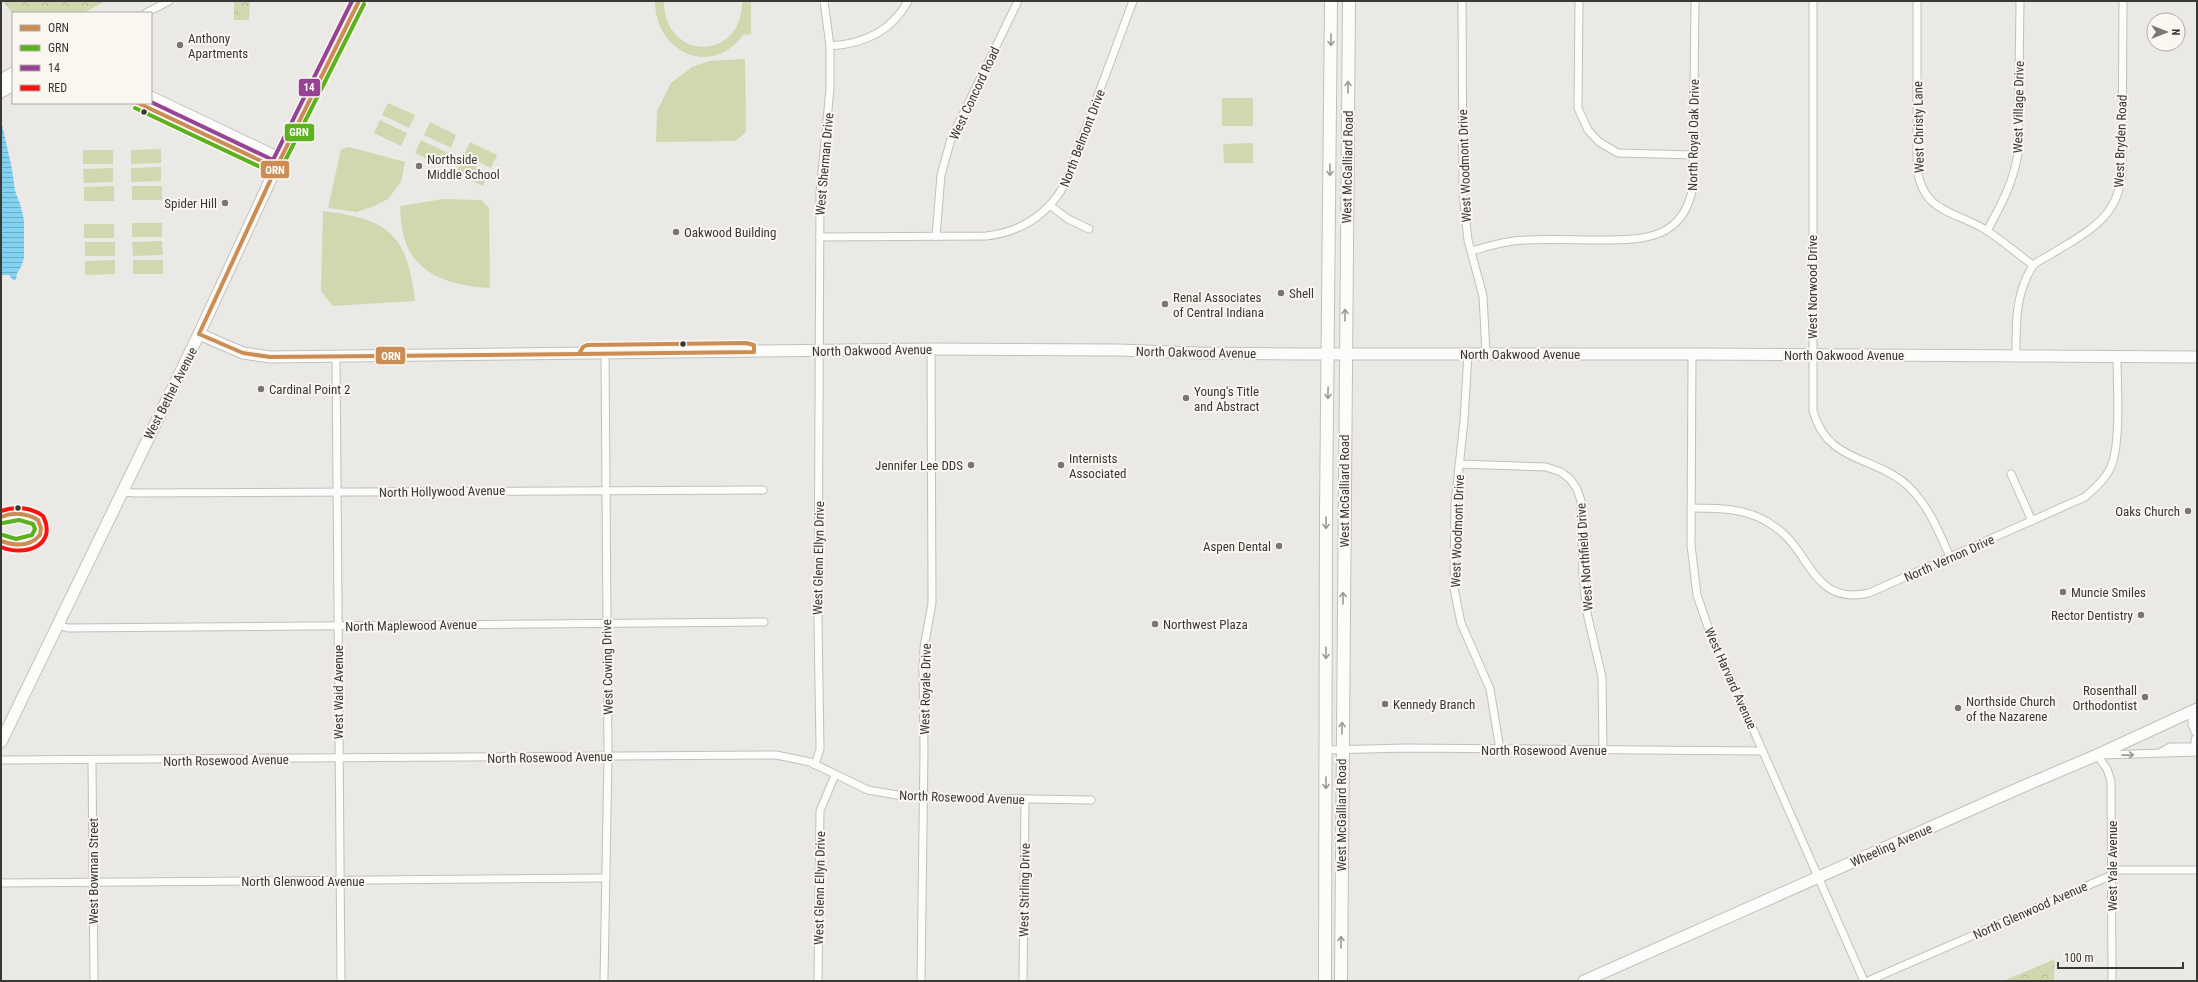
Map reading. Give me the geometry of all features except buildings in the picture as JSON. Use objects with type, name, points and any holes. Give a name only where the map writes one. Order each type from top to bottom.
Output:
[{"type":"main road","name":"West McGalliard Road","points":[[1325,981],[1326,513],[1331,1]]},
{"type":"main road","name":"West McGalliard Road","points":[[1341,981],[1349,1]]},
{"type":"street","points":[[148,12],[169,1]]},
{"type":"street","name":"West Bethel Avenue","points":[[1,742],[199,334],[278,164],[359,1]]},
{"type":"street","name":"West Sherman Drive","points":[[820,351],[820,193],[830,89],[830,46],[824,1]]},
{"type":"street","points":[[830,46],[858,42],[876,34],[895,20],[908,1]]},
{"type":"street","name":"West Concord Road","points":[[936,236],[940,181],[951,139],[1018,1]]},
{"type":"street","name":"North Belmont Drive","points":[[820,237],[986,236],[1005,233],[1032,221],[1051,206],[1070,174],[1133,1]]},
{"type":"street","name":"West Woodmont Drive","points":[[1462,1],[1462,194],[1471,251],[1482,296],[1486,354]]},
{"type":"street","points":[[1579,1],[1578,99],[1580,115],[1588,130],[1599,142],[1618,153],[1694,155]]},
{"type":"street","name":"North Royal Oak Drive","points":[[1471,251],[1518,240],[1634,240],[1659,234],[1675,224],[1681,217],[1691,198],[1694,155],[1694,1]]},
{"type":"street","name":"West Norwood Drive","points":[[1813,1],[1813,412],[1825,437],[1847,455],[1893,475],[1908,487],[1927,509],[1950,557]]},
{"type":"street","name":"West Christy Lane","points":[[1918,1],[1917,168],[1920,184],[1929,199],[1941,210],[1987,231],[2033,266]]},
{"type":"street","name":"West Village Drive","points":[[1987,231],[2008,192],[2018,157],[2020,1]]},
{"type":"street","name":"West Bryden Road","points":[[2033,266],[2088,232],[2107,213],[2119,193],[2122,171],[2123,1]]},
{"type":"street","points":[[1,80],[12,77]]},
{"type":"street","points":[[1,92],[12,78]]},
{"type":"street","points":[[152,98],[278,164]]},
{"type":"street","points":[[140,104],[278,164]]},
{"type":"street","points":[[1051,206],[1068,219],[1089,229]]},
{"type":"street","points":[[2016,356],[2017,301],[2033,266]]},
{"type":"street","name":"North Oakwood Avenue","points":[[199,334],[243,354],[270,356],[605,354],[931,349],[1328,354],[1812,354],[2197,357]]},
{"type":"street","name":"West Royale Drive","points":[[921,981],[924,797],[924,655],[932,602],[931,349]]},
{"type":"street","name":"West Glenn Ellyn Drive","points":[[816,765],[820,749],[818,621],[820,351]]},
{"type":"street","name":"West Cowing Drive","points":[[604,981],[608,756],[605,354]]},
{"type":"street","name":"West Woodmont Drive","points":[[1468,354],[1465,407],[1455,504],[1454,588],[1461,623],[1490,689],[1500,750]]},
{"type":"street","name":"West Harvard Avenue","points":[[1692,354],[1691,508],[1693,572],[1702,610],[1762,751],[1820,877],[1864,981]]},
{"type":"street","name":"West Waid Avenue","points":[[336,356],[340,981]]},
{"type":"street","name":"North Vernon Drive","points":[[1691,508],[1735,509],[1763,520],[1790,540],[1821,584],[1844,595],[1869,593],[2085,497],[2104,478],[2111,465],[2116,444],[2117,357]]},
{"type":"street","name":"West Northfield Drive","points":[[1459,464],[1546,467],[1561,472],[1570,479],[1577,489],[1581,501],[1583,574],[1586,606],[1602,677],[1603,750]]},
{"type":"street","points":[[2011,474],[2032,521]]},
{"type":"street","name":"North Hollywood Avenue","points":[[122,492],[763,490]]},
{"type":"street","name":"North Maplewood Avenue","points":[[58,625],[68,628],[764,622]]},
{"type":"street","points":[[2196,712],[2194,724],[2197,730]]},
{"type":"street","name":"Wheeling Avenue","points":[[1584,981],[2196,712]]},
{"type":"street","points":[[2097,756],[2159,753],[2170,746],[2197,746]]},
{"type":"street","name":"North Rosewood Avenue","points":[[1326,750],[1762,751]]},
{"type":"street","name":"North Rosewood Avenue","points":[[1,760],[92,761],[776,755],[816,765],[868,790],[901,796],[1091,800]]},
{"type":"street","name":"West Yale Avenue","points":[[2097,756],[2107,768],[2111,781],[2112,981]]},
{"type":"street","name":"West Bowman Street","points":[[92,761],[94,981]]},
{"type":"street","name":"West Glenn Ellyn Drive","points":[[818,981],[820,810],[825,794],[835,775]]},
{"type":"street","name":"West Stirling Drive","points":[[1023,981],[1025,799]]},
{"type":"street","name":"North Glenwood Avenue","points":[[1868,981],[2112,875],[2114,871],[2197,870]]},
{"type":"street","name":"North Glenwood Avenue","points":[[1,883],[606,878]]},
{"type":"green space","points":[[3,1],[106,1],[85,12],[12,13]]},
{"type":"green space","points":[[234,1],[250,1],[249,20],[234,20]]},
{"type":"green space","points":[[655,1],[664,1],[667,21],[676,35],[689,44],[703,47],[718,44],[730,35],[739,21],[742,1],[751,1],[751,34],[743,35],[730,48],[716,55],[702,57],[687,54],[675,46],[664,34],[658,19]]},
{"type":"green space","points":[[745,59],[746,132],[735,141],[656,142],[657,111],[671,83],[692,67],[710,61]]},
{"type":"green space","points":[[1222,98],[1253,98],[1253,126],[1222,126]]},
{"type":"green space","points":[[388,103],[415,115],[409,128],[382,115]]},
{"type":"green space","points":[[380,120],[407,133],[401,146],[374,133]]},
{"type":"green space","points":[[430,122],[456,135],[451,148],[424,135]]},
{"type":"green space","points":[[421,140],[448,153],[442,166],[415,153]]},
{"type":"green space","points":[[470,142],[497,155],[491,168],[464,155]]},
{"type":"green space","points":[[1253,143],[1253,163],[1224,163],[1223,144]]},
{"type":"green space","points":[[349,147],[405,162],[401,182],[388,199],[372,207],[356,212],[328,208],[341,149]]},
{"type":"green space","points":[[161,149],[161,163],[131,164],[131,150]]},
{"type":"green space","points":[[83,150],[113,150],[113,164],[83,164]]},
{"type":"green space","points":[[462,160],[489,173],[483,186],[456,173]]},
{"type":"green space","points":[[161,167],[161,181],[131,182],[131,168]]},
{"type":"green space","points":[[113,168],[113,182],[84,183],[83,169]]},
{"type":"green space","points":[[114,186],[114,201],[84,201],[84,187]]},
{"type":"green space","points":[[132,186],[162,186],[162,200],[132,200]]},
{"type":"green space","points":[[444,199],[481,200],[489,208],[490,288],[464,285],[439,277],[418,263],[410,253],[401,223],[400,206]]},
{"type":"green space","points":[[323,211],[346,214],[364,219],[379,225],[391,234],[400,245],[407,260],[415,301],[333,306],[321,291]]},
{"type":"green space","points":[[132,223],[162,223],[162,237],[132,237]]},
{"type":"green space","points":[[84,224],[114,224],[114,238],[84,238]]},
{"type":"green space","points":[[162,241],[163,255],[133,256],[132,242]]},
{"type":"green space","points":[[85,242],[115,242],[115,256],[85,256]]},
{"type":"green space","points":[[115,260],[115,274],[85,275],[85,261]]},
{"type":"green space","points":[[133,260],[163,260],[163,274],[133,274]]},
{"type":"green space","points":[[2055,959],[2054,981],[2003,981]]},
{"type":"water","points":[[1,120],[12,169],[15,191],[24,220],[24,258],[17,273],[16,280],[13,280],[9,275],[1,275]]},
{"type":"transit line","name":"14","points":[[152,102],[273,160],[352,1]]},
{"type":"transit line","name":"ORN","points":[[359,1],[276,168],[199,334],[243,353],[270,357],[579,354]]},
{"type":"transit line","name":"GRN","points":[[135,108],[273,173],[279,173],[364,4]]},
{"type":"transit line","name":"ORN","points":[[140,104],[276,168]]},
{"type":"transit line","name":"ORN","points":[[746,343],[754,345],[754,352],[579,354],[583,347],[587,345],[746,343]]},
{"type":"transit line","name":"RED","points":[[1,511],[12,508],[28,509],[43,516],[46,526],[46,535],[42,542],[36,546],[19,551],[1,547]]},
{"type":"transit line","name":"ORN","points":[[1,517],[15,514],[29,516],[38,520],[41,528],[40,535],[32,542],[12,544],[1,541]]},
{"type":"transit line","name":"GRN","points":[[3,523],[19,520],[33,524],[35,529],[32,535],[16,539],[3,535]]},
{"type":"place","name":"Anthony Apartments","points":[[180,45]]},
{"type":"place","name":"Northside Middle School","points":[[419,166]]},
{"type":"place","name":"Spider Hill","points":[[225,203]]},
{"type":"place","name":"Oakwood Building","points":[[676,232]]},
{"type":"place","name":"Shell","points":[[1281,293]]},
{"type":"place","name":"Renal Associates of Central Indiana","points":[[1165,304]]},
{"type":"place","name":"Cardinal Point 2","points":[[261,389]]},
{"type":"place","name":"Young's Title and Abstract","points":[[1186,398]]},
{"type":"place","name":"Jennifer Lee DDS","points":[[971,465]]},
{"type":"place","name":"Internists Associated","points":[[1061,465]]},
{"type":"place","name":"Oaks Church","points":[[2188,511]]},
{"type":"place","name":"Aspen Dental","points":[[1279,546]]},
{"type":"place","name":"Muncie Smiles","points":[[2063,592]]},
{"type":"place","name":"Rector Dentistry","points":[[2141,615]]},
{"type":"place","name":"Northwest Plaza","points":[[1155,624]]},
{"type":"place","name":"Rosenthall Orthodontist","points":[[2145,697]]},
{"type":"place","name":"Kennedy Branch","points":[[1385,704]]},
{"type":"place","name":"Northside Church of the Nazarene","points":[[1958,708]]}]
